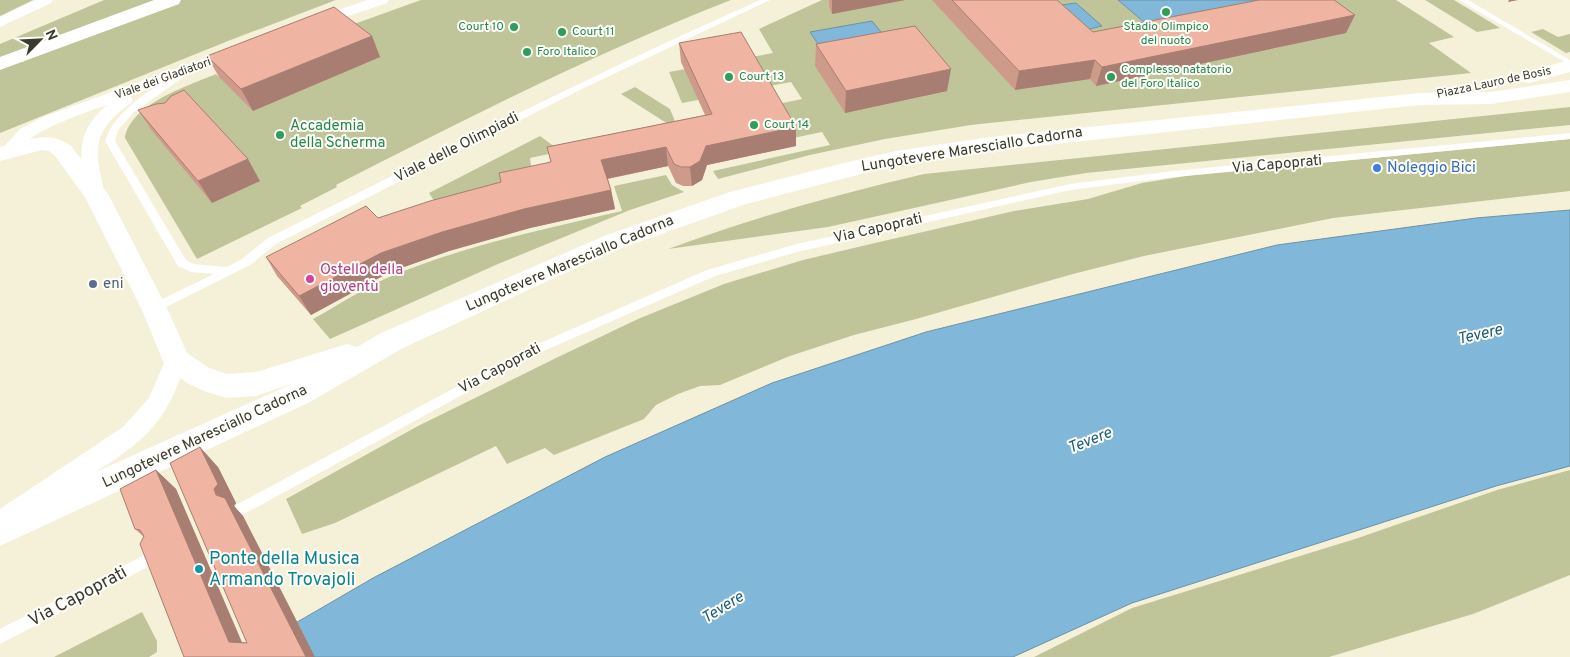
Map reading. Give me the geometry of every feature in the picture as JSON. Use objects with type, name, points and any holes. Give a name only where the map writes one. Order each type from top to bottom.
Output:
[{"type":"main road","points":[[0,64],[60,40],[172,0]]},
{"type":"main road","name":"Piazza Lauro de Bosis","points":[[1420,99],[1459,88],[1510,81],[1570,64]]},
{"type":"main road","name":"Piazza Lauro de Bosis","points":[[1420,99],[1491,98],[1570,86]]},
{"type":"main road","name":"Lungotevere Maresciallo Cadorna","points":[[0,531],[170,459],[300,394],[391,341],[613,242],[738,198],[848,168],[1000,142],[1420,99]]},
{"type":"main road","points":[[4,153],[37,143],[56,145],[63,151],[96,194],[154,308],[176,360],[214,383],[236,386],[269,381],[391,341]]},
{"type":"street","points":[[0,23],[46,0]]},
{"type":"street","points":[[301,27],[338,13],[382,0]]},
{"type":"street","name":"Viale dei Gladiatori","points":[[4,153],[26,133],[49,121],[248,47]]},
{"type":"street","points":[[96,194],[88,156],[92,132],[112,109],[165,79]]},
{"type":"street","points":[[0,523],[61,480],[113,450],[138,429],[150,416],[165,390],[176,360]]},
{"type":"lane","name":"Viale delle Olimpiadi","points":[[154,308],[246,262],[280,236],[688,34],[766,0]]},
{"type":"lane","points":[[1463,0],[1570,64]]},
{"type":"lane","points":[[189,70],[123,117],[113,129],[110,141],[182,263],[191,268],[230,271]]},
{"type":"lane","name":"Via Capoprati","points":[[241,509],[535,350],[711,273],[787,251],[1070,187],[1174,174],[1570,136]]},
{"type":"lane","name":"Via Capoprati","points":[[0,637],[156,555]]},
{"type":"green space","points":[[0,0],[33,0],[0,16]]},
{"type":"green space","points":[[104,0],[336,0],[228,41],[0,133],[0,44]]},
{"type":"green space","name":"Accademia della Scherma","points":[[421,0],[731,0],[630,42],[531,88],[336,185],[337,187],[300,206],[302,208],[197,259],[125,138],[129,126],[137,115],[162,98],[191,84],[216,74],[219,77],[343,28]]},
{"type":"green space","name":"Complesso natatorio del Foro Italico","points":[[822,0],[1396,0],[1454,37],[1429,43],[1471,73],[971,125],[885,139],[810,155],[718,179],[713,171],[830,145],[822,132],[706,156],[689,122],[802,99],[791,82],[682,103],[669,72],[773,53],[759,29]]},
{"type":"green space","points":[[1425,0],[1454,0],[1500,28],[1477,32]]},
{"type":"green space","points":[[1543,29],[1558,37],[1570,34],[1570,52],[1566,53],[1531,32]]},
{"type":"green space","points":[[635,87],[670,109],[679,131],[621,94]]},
{"type":"green space","points":[[1570,107],[1570,125],[1086,173],[1031,182],[828,227],[668,249],[795,207],[924,174]]},
{"type":"green space","points":[[540,136],[555,147],[558,152],[530,158],[533,180],[441,212],[429,193]]},
{"type":"green space","points":[[1570,139],[1570,191],[1333,218],[1144,256],[1073,274],[854,335],[790,356],[720,385],[700,386],[656,405],[644,419],[554,455],[545,448],[507,464],[496,446],[335,523],[302,534],[286,499],[418,426],[638,319],[724,284],[803,260],[1014,211],[1088,199],[1142,183],[1186,176]]},
{"type":"green space","points":[[666,175],[672,185],[684,192],[630,210],[498,264],[330,339],[313,319],[373,285],[422,264],[506,238],[622,211],[614,186]]},
{"type":"green space","points":[[1570,470],[1570,575],[1473,614],[1329,657],[1034,657],[1132,608],[1355,539],[1497,490]]},
{"type":"green space","points":[[142,612],[157,641],[157,652],[149,657],[54,657]]},
{"type":"water","name":"Stadio Olimpico del nuoto","points":[[1118,0],[1256,0],[1257,1],[1145,23]]},
{"type":"water","points":[[1076,3],[1102,26],[1061,36],[1034,9]]},
{"type":"water","points":[[872,21],[886,38],[822,50],[810,32]]},
{"type":"water","name":"Tevere","points":[[1570,210],[1570,466],[1496,486],[1132,603],[1013,657],[237,657],[373,578],[605,457],[772,383],[926,332],[1277,245],[1476,218]]},
{"type":"building","points":[[952,0],[1057,0],[1093,32],[1259,0],[1334,0],[1355,15],[1102,67],[1095,60],[1019,71]]},
{"type":"building","points":[[334,7],[372,36],[241,89],[207,56]]},
{"type":"building","points":[[915,26],[951,69],[846,91],[816,44]]},
{"type":"building","points":[[741,32],[796,127],[706,146],[700,161],[690,167],[681,167],[674,164],[666,147],[601,160],[611,190],[524,209],[442,232],[381,253],[299,296],[266,257],[366,206],[378,218],[430,201],[501,182],[499,173],[551,162],[547,147],[712,114],[679,43]]},
{"type":"building","points":[[184,90],[248,159],[198,181],[138,110],[165,103],[171,96]]},
{"type":"building","name":"Ponte della Musica Armando Trovajoli","points":[[200,447],[218,484],[214,489],[216,495],[225,498],[306,657],[184,657],[140,544],[144,536],[140,530],[135,529],[120,489],[156,470],[229,642],[247,643],[170,463]]},
{"type":"place","name":"Stadio Olimpico del nuoto","points":[[1166,12]]},
{"type":"place","name":"Court 10","points":[[514,27]]},
{"type":"place","name":"Court 11","points":[[562,32]]},
{"type":"place","name":"Foro Italico","points":[[527,52]]},
{"type":"place","name":"Court 13","points":[[729,77]]},
{"type":"place","name":"Complesso natatorio del Foro Italico","points":[[1111,77]]},
{"type":"place","name":"Court 14","points":[[754,125]]},
{"type":"place","name":"Accademia della Scherma","points":[[280,135]]},
{"type":"place","name":"Noleggio Bici","points":[[1377,168]]},
{"type":"place","name":"Ostello della gioventù","points":[[310,279]]},
{"type":"place","name":"eni","points":[[93,284]]},
{"type":"place","name":"Ponte della Musica Armando Trovajoli","points":[[199,569]]}]
